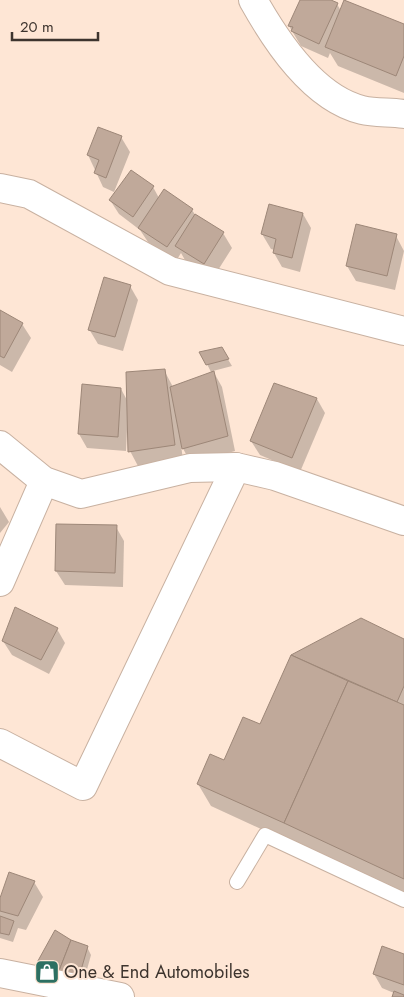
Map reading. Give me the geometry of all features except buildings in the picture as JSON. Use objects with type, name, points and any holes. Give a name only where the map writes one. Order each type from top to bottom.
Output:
[{"type":"street","points":[[253,0],[276,40],[308,76],[330,94],[341,102],[362,110],[404,114]]},
{"type":"street","points":[[0,188],[29,194],[170,271],[404,331]]},
{"type":"street","points":[[0,445],[44,480],[81,494],[190,468],[236,467],[275,476],[404,521]]},
{"type":"street","points":[[0,742],[83,786],[236,467]]},
{"type":"street","points":[[0,582],[44,480]]},
{"type":"street","points":[[0,973],[120,997]]},
{"type":"lane","points":[[236,882],[265,836],[404,900]]},
{"type":"place","name":"One & End Automobiles","points":[[47,972]]}]
